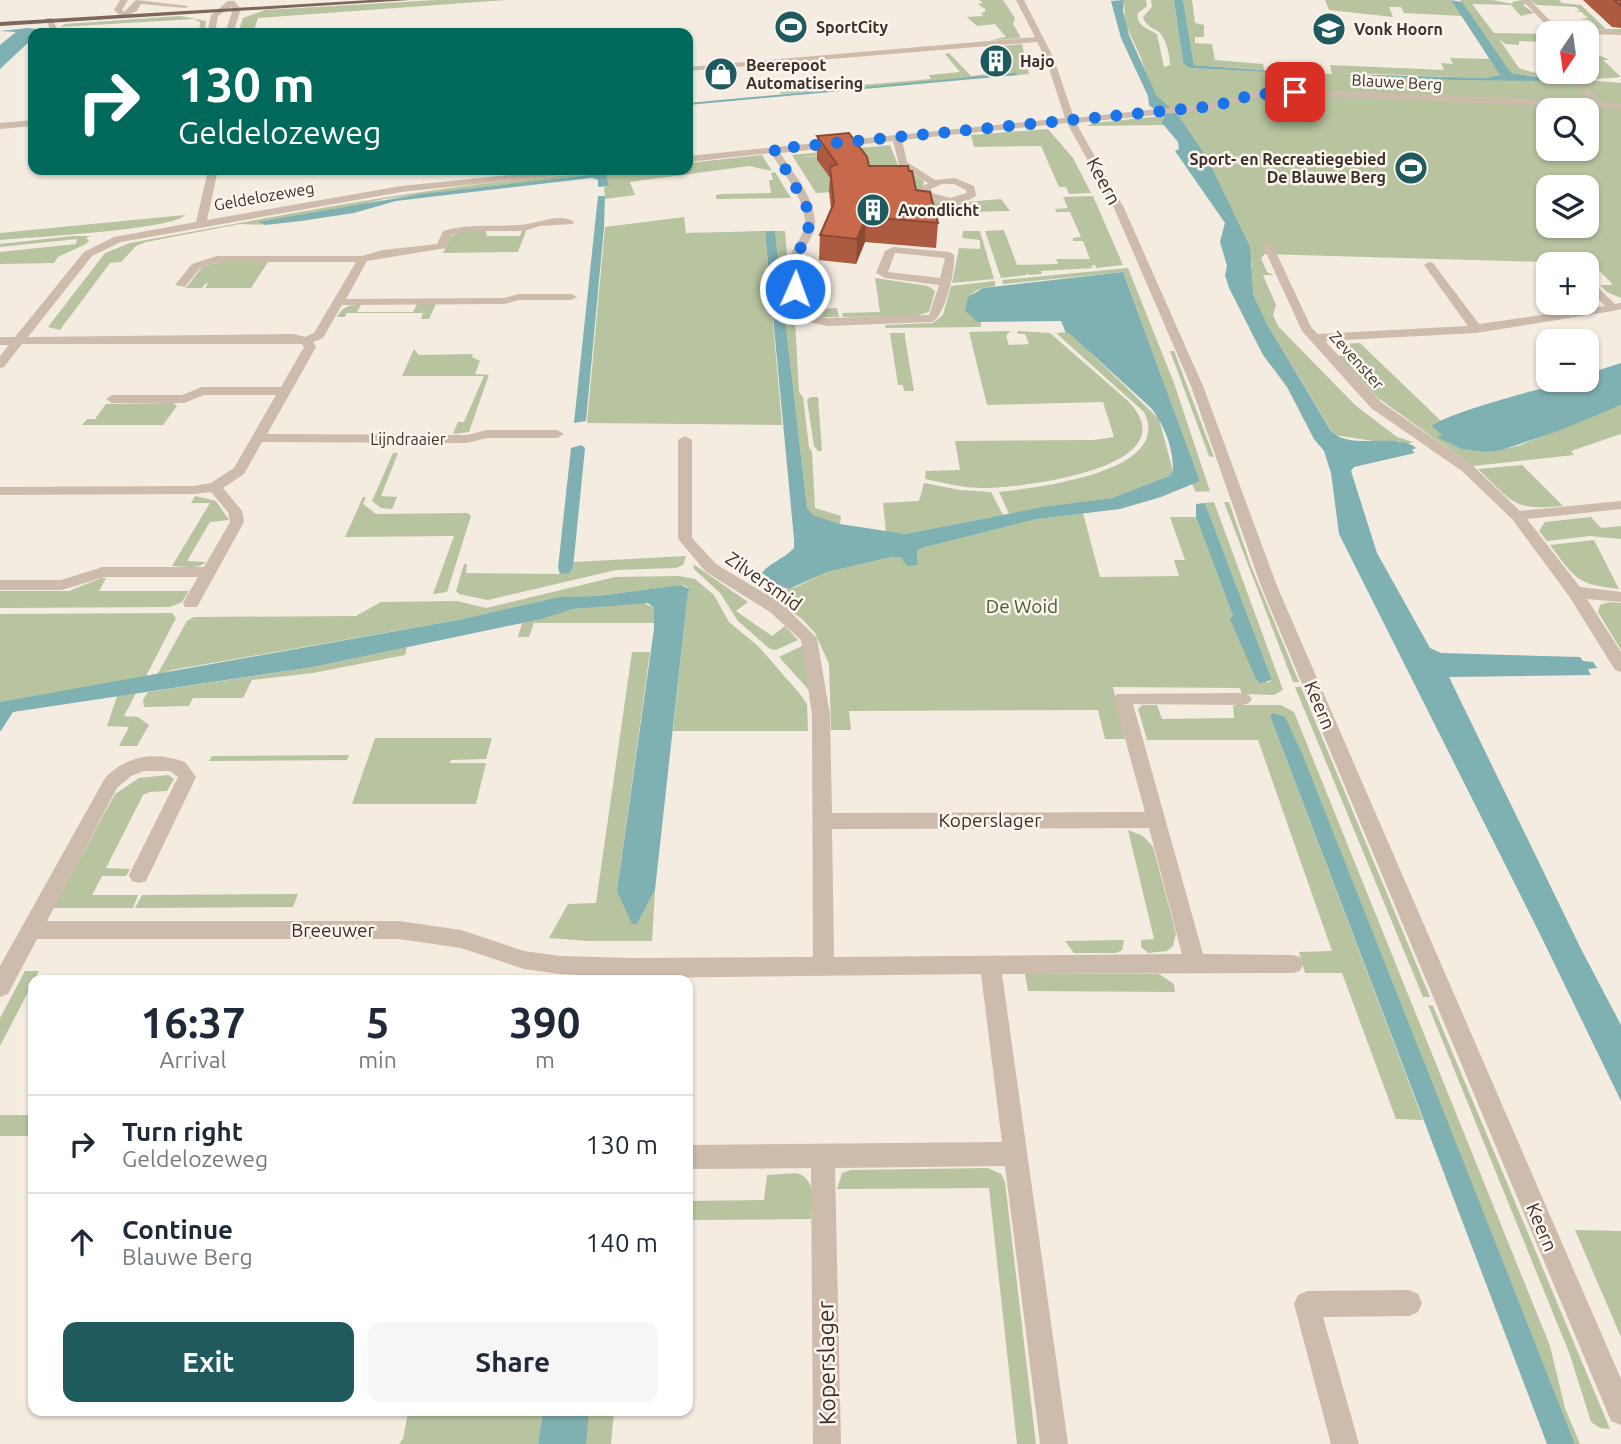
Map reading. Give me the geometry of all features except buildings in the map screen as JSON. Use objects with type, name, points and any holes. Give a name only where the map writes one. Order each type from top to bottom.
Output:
[{"type":"main road","points":[[138,4],[220,10],[283,0]]},
{"type":"main road","points":[[0,17],[406,0]]},
{"type":"main road","points":[[0,23],[121,13]]},
{"type":"street","points":[[121,13],[124,0]]},
{"type":"street","name":"Keern","points":[[1020,0],[1041,39],[1070,120],[1119,208],[1192,375],[1269,586],[1621,1411]]},
{"type":"street","points":[[1526,0],[1546,21]]},
{"type":"street","points":[[121,13],[138,4]]},
{"type":"street","points":[[230,28],[234,6]]},
{"type":"street","points":[[186,9],[212,20]]},
{"type":"street","points":[[211,28],[212,20],[220,10]]},
{"type":"street","points":[[49,20],[53,28]]},
{"type":"street","points":[[1600,32],[1621,33]]},
{"type":"street","points":[[693,69],[1041,39]]},
{"type":"street","points":[[1581,84],[1593,98]]},
{"type":"street","name":"Blauwe Berg","points":[[1070,120],[1215,106],[1252,95],[1295,92],[1536,102]]},
{"type":"street","name":"Blauwe Berg","points":[[1599,105],[1621,106]]},
{"type":"street","points":[[693,158],[1070,120]]},
{"type":"street","points":[[0,125],[28,123]]},
{"type":"street","points":[[895,138],[899,143],[902,163],[934,183]]},
{"type":"street","points":[[774,149],[806,205],[810,221],[806,238],[793,262],[797,309],[803,318],[828,322],[926,320],[935,315],[945,282],[949,256],[893,250],[890,251],[882,273],[945,282]]},
{"type":"street","points":[[201,223],[212,175]]},
{"type":"street","name":"Geldelozeweg","points":[[0,364],[95,249],[118,239],[401,189],[535,175]]},
{"type":"street","points":[[181,285],[196,266],[217,259],[363,259],[377,253],[424,253],[442,246],[447,233],[458,229],[524,228],[539,223],[569,222]]},
{"type":"street","name":"Zevenster","points":[[1268,246],[1307,328],[1315,338],[1376,405],[1467,468],[1517,516],[1574,592],[1621,666]]},
{"type":"street","points":[[0,341],[293,338],[306,341],[319,335],[363,259]]},
{"type":"street","points":[[1429,265],[1476,330]]},
{"type":"street","name":"Zevenster","points":[[1599,291],[1617,307]]},
{"type":"street","points":[[337,302],[504,301],[519,297],[572,297]]},
{"type":"street","name":"Zevenster","points":[[1315,338],[1476,330],[1617,307]]},
{"type":"street","points":[[0,491],[194,490],[215,487],[239,471],[310,347],[306,341]]},
{"type":"street","points":[[112,399],[184,399],[202,391],[285,391]]},
{"type":"street","name":"Lijndraaier","points":[[258,438],[467,439],[487,434],[557,434]]},
{"type":"street","name":"Zilversmid","points":[[685,440],[685,539],[711,568],[776,608],[809,638],[821,715],[822,821]]},
{"type":"street","points":[[191,603],[237,522],[235,511],[215,487]]},
{"type":"street","points":[[1517,516],[1621,505]]},
{"type":"street","points":[[0,585],[62,585],[103,572],[209,572]]},
{"type":"street","points":[[1574,592],[1621,597]]},
{"type":"street","points":[[1195,963],[1123,698],[1243,699]]},
{"type":"street","points":[[0,987],[111,783],[131,767],[146,764],[180,766],[187,777],[139,875]]},
{"type":"street","name":"Koperslager","points":[[822,821],[1157,820]]},
{"type":"street","points":[[822,821],[824,966],[1293,964]]},
{"type":"street","name":"Breeuwer","points":[[30,930],[399,930],[461,939],[524,960],[559,965],[632,968],[824,966]]},
{"type":"street","points":[[990,965],[1054,1444]]},
{"type":"street","points":[[693,1157],[1017,1154]]},
{"type":"street","name":"Koperslager","points":[[823,1156],[827,1444]]},
{"type":"street","points":[[1345,1444],[1307,1304],[1409,1303]]},
{"type":"green space","points":[[436,0],[506,0],[258,18],[255,28],[240,28],[243,18],[265,10]]},
{"type":"green space","points":[[979,0],[1003,0],[1015,18],[1013,24],[1021,38],[991,40],[1006,37],[995,24],[977,26],[967,17],[983,16],[981,13],[985,12],[985,9],[978,4],[983,3]]},
{"type":"green space","name":"Sport- en Recreatiegebied De Blauwe Berg","points":[[1124,0],[1146,0],[1147,6],[1138,13],[1138,21],[1157,34],[1164,67],[1170,65],[1166,43],[1143,17],[1152,7],[1151,0],[1174,0],[1183,63],[1189,68],[1332,74],[1330,65],[1444,70],[1441,63],[1453,64],[1450,58],[1491,59],[1500,73],[1499,76],[1486,78],[1345,73],[1357,75],[1536,79],[1536,84],[1621,83],[1621,298],[1607,292],[1600,285],[1613,285],[1599,270],[1599,252],[1536,252],[1536,262],[1265,254],[1261,258],[1267,272],[1274,275],[1263,275],[1276,305],[1273,315],[1278,326],[1355,405],[1397,437],[1413,442],[1405,445],[1400,441],[1387,443],[1334,435],[1252,295],[1252,264],[1221,204],[1155,103],[1141,58],[1125,23]]},
{"type":"green space","points":[[1183,0],[1192,0],[1195,23],[1204,25],[1204,37],[1195,37],[1195,43],[1212,44],[1215,60],[1263,64],[1264,70],[1194,65]]},
{"type":"green space","points":[[1325,0],[1451,0],[1462,16],[1404,13],[1401,7],[1389,7],[1393,17],[1329,10]]},
{"type":"green space","name":"Sport- en Recreatiegebied De Blauwe Berg","points":[[1460,0],[1492,0],[1513,4],[1512,2],[1522,0],[1526,4],[1523,5],[1534,13],[1521,16],[1511,5],[1472,4],[1494,33],[1536,34],[1536,42],[1519,41],[1519,45],[1505,44],[1499,39],[1519,68],[1536,73],[1536,76],[1511,73]]},
{"type":"green space","points":[[1530,0],[1559,0],[1562,3],[1581,5],[1598,21],[1580,19],[1588,18],[1581,12],[1573,12],[1580,11],[1576,7],[1537,5]]},
{"type":"green space","points":[[180,16],[206,21],[205,28],[199,28],[200,22],[194,19],[60,27],[65,24]]},
{"type":"green space","points":[[1600,23],[1606,29],[1621,29],[1621,32],[1600,29]]},
{"type":"green space","points":[[1022,44],[1029,74],[780,92],[931,79],[929,75],[960,72],[945,54],[949,53],[971,76],[1011,71],[1008,67],[1013,67],[1004,56],[1009,55],[1002,48],[991,47]]},
{"type":"green space","name":"Sport- en Recreatiegebied De Blauwe Berg","points":[[1600,56],[1610,60],[1603,60],[1621,77],[1600,79]]},
{"type":"green space","points":[[1163,116],[1165,125],[1087,126],[1093,123]]},
{"type":"green space","points":[[1048,129],[1073,158],[1091,193],[1069,194],[1066,187],[1059,187],[1041,146],[974,147],[971,135]]},
{"type":"green space","points":[[890,145],[898,165],[924,181],[923,189],[928,198],[943,204],[1001,199],[1010,211],[927,213],[832,154],[800,157],[821,156],[817,160],[832,181],[833,192],[816,193],[792,155]]},
{"type":"green space","points":[[762,155],[772,171],[749,166],[693,174],[693,162]]},
{"type":"green space","points":[[775,172],[791,198],[716,199],[716,195],[723,194],[771,193],[769,180],[773,180],[771,173]]},
{"type":"green space","points":[[589,175],[384,199],[337,211],[259,224],[265,225],[240,224],[146,242],[136,246],[121,262],[110,263],[60,330],[48,327],[105,253],[130,243],[338,205],[477,184]]},
{"type":"green space","points":[[606,175],[682,175],[630,182],[635,195],[605,199],[604,187],[609,186]]},
{"type":"green space","points":[[1093,196],[1123,265],[1096,268],[1095,265],[1091,266],[1093,268],[1041,271],[1042,274],[1027,273],[1001,278],[985,231],[1004,230],[1017,265],[1058,264],[1056,259],[1090,259],[1083,241],[1073,241],[1073,238],[1081,237],[1070,212],[1056,212],[1055,209],[1068,208],[1063,197]]},
{"type":"green space","points":[[185,215],[155,225],[129,229],[0,240],[0,233]]},
{"type":"green space","points":[[684,217],[686,233],[765,232],[782,425],[587,423],[605,227]]},
{"type":"green space","points":[[461,231],[486,231],[487,236],[520,236],[522,231],[526,231],[518,252],[443,253],[451,236]]},
{"type":"green space","points":[[775,231],[785,231],[787,254],[784,266],[790,313],[795,321],[799,392],[803,397],[809,447],[812,452],[815,508],[841,516],[840,524],[813,515],[807,508]]},
{"type":"green space","points":[[963,231],[980,231],[994,279],[952,283],[959,248],[980,249],[980,240],[962,238]]},
{"type":"green space","points":[[91,236],[86,238],[89,241],[86,244],[58,257],[54,263],[0,264],[0,252],[76,244],[77,239],[0,247],[0,244]]},
{"type":"green space","points":[[219,262],[268,262],[251,288],[205,288],[208,284],[206,283],[202,288],[186,288],[202,267]]},
{"type":"green space","points":[[806,268],[812,269],[814,304],[819,304],[820,309],[837,308],[839,317],[820,317],[806,311],[802,273]]},
{"type":"green space","points":[[1128,268],[1174,383],[1210,491],[1196,492],[1192,484],[1200,481],[1123,272],[1003,284],[1002,280]]},
{"type":"green space","points":[[875,278],[928,286],[935,291],[929,312],[916,316],[843,317],[842,313],[880,312]]},
{"type":"green space","points":[[995,281],[995,286],[973,293],[966,306],[977,322],[981,322],[981,327],[886,328],[885,325],[933,323],[943,315],[951,286]]},
{"type":"green space","points":[[417,304],[436,304],[429,319],[421,319],[423,313],[347,313],[345,317],[337,317],[344,308],[353,305],[361,305],[357,312],[413,312]]},
{"type":"green space","points":[[1010,331],[1006,336],[1009,345],[1029,344],[1025,334],[1018,334],[1017,331],[1050,333],[1128,401],[1142,424],[1138,443],[1120,458],[1094,470],[1030,484],[976,488],[925,479],[926,471],[960,470],[955,441],[1094,440],[1114,437],[1103,402],[987,405],[969,332]]},
{"type":"green space","points":[[1069,332],[1159,419],[1173,471],[1169,476],[1112,498],[1009,514],[999,492],[1068,481],[1096,473],[1121,463],[1139,450],[1148,433],[1144,412],[1056,333]]},
{"type":"green space","points":[[890,333],[905,333],[914,391],[904,391],[903,385],[898,385]]},
{"type":"green space","points":[[1360,343],[1441,421],[1434,427],[1456,446],[1489,452],[1518,446],[1621,405],[1621,434],[1571,451],[1574,455],[1473,466],[1378,398],[1338,356],[1343,355],[1339,347],[1342,344]]},
{"type":"green space","points":[[414,349],[419,355],[473,354],[472,357],[480,361],[475,374],[489,375],[469,432],[453,434],[458,422],[464,422],[484,376],[402,376]]},
{"type":"green space","points":[[1170,351],[1174,351],[1214,457],[1209,456]]},
{"type":"green space","points":[[810,397],[818,397],[822,451],[818,451],[814,446],[807,400]]},
{"type":"green space","points":[[173,403],[177,406],[163,425],[82,425],[87,419],[95,419],[106,404]]},
{"type":"green space","points":[[393,453],[398,453],[381,496],[397,497],[392,509],[381,508],[372,501]]},
{"type":"green space","points":[[1522,465],[1563,506],[1533,507],[1514,502],[1478,469]]},
{"type":"green space","points":[[924,483],[960,490],[991,492],[1003,515],[905,534],[886,532],[883,503],[919,501]]},
{"type":"green space","points":[[195,496],[216,501],[229,520],[210,522],[187,561],[206,562],[195,567],[172,566],[210,503],[191,503]]},
{"type":"green space","points":[[363,497],[366,497],[363,504],[376,514],[468,513],[471,516],[447,592],[433,594],[454,536],[345,537]]},
{"type":"green space","name":"De Woid","points":[[1214,502],[1283,690],[1274,695],[1242,694],[1240,688],[1113,687],[1125,739],[1105,739],[1098,710],[849,711],[851,730],[831,730],[829,664],[815,633],[802,619],[765,594],[796,587],[827,572],[892,557],[901,557],[918,564],[917,550],[926,547],[1037,519],[1083,513],[1100,577],[1179,576],[1174,560],[1185,560],[1170,517],[1196,517],[1233,616],[1268,683],[1272,680],[1205,503]]},
{"type":"green space","points":[[1224,502],[1229,502],[1251,566],[1299,682],[1293,682]]},
{"type":"green space","points":[[1591,517],[1601,528],[1621,526],[1621,539],[1590,536],[1547,541],[1539,531],[1545,522]]},
{"type":"green space","points":[[1594,540],[1619,589],[1594,585],[1578,578],[1550,545]]},
{"type":"green space","points":[[686,556],[683,565],[676,568],[616,570],[488,600],[456,591],[464,564],[467,564],[466,573],[560,574],[573,568],[574,562]]},
{"type":"green space","points":[[693,564],[748,602],[736,611],[772,636],[785,626],[798,640],[776,650],[770,649],[738,621],[720,593],[694,569]]},
{"type":"green space","points":[[679,576],[695,579],[714,595],[729,622],[758,646],[800,694],[807,704],[808,731],[673,731],[688,588],[683,585],[560,598],[463,619],[172,670],[157,675],[187,621],[194,617],[356,616],[381,602],[457,601],[486,608],[615,577]]},
{"type":"green space","points":[[106,578],[99,591],[189,591],[182,602],[170,607],[0,608],[0,591],[69,591]]},
{"type":"green space","points":[[642,602],[654,608],[654,623],[534,623],[529,637],[518,637],[522,623],[573,609]]},
{"type":"green space","points":[[1621,603],[1621,650],[1598,612],[1600,605]]},
{"type":"green space","points":[[172,613],[176,618],[145,678],[0,702],[0,614]]},
{"type":"green space","points":[[802,646],[808,667],[808,689],[779,657]]},
{"type":"green space","points":[[407,647],[405,655],[313,673],[252,680],[243,698],[193,698],[189,706],[144,707],[143,700],[148,692],[313,667]]},
{"type":"green space","points":[[632,652],[650,652],[617,891],[637,924],[655,890],[652,941],[549,938],[568,904],[596,903]]},
{"type":"green space","points":[[1295,687],[1301,687],[1430,997],[1423,997]]},
{"type":"green space","points":[[136,693],[124,716],[138,717],[149,725],[137,746],[119,746],[129,727],[107,726],[117,696]]},
{"type":"green space","points":[[1142,705],[1157,705],[1162,719],[1234,718],[1233,706],[1237,705],[1281,705],[1294,712],[1550,1346],[1565,1408],[1580,1444],[1575,1444],[1285,717],[1270,716],[1423,1120],[1396,1119],[1342,973],[1305,973],[1299,952],[1332,951],[1258,740],[1147,740],[1138,709]]},
{"type":"green space","points":[[375,738],[492,738],[486,759],[451,760],[450,763],[486,763],[476,804],[352,804]]},
{"type":"green space","points":[[349,755],[347,760],[209,761],[212,756]]},
{"type":"green space","points":[[168,775],[174,779],[167,791],[143,795],[106,868],[130,869],[126,876],[102,876],[92,895],[138,895],[133,908],[53,908],[115,794],[139,778]]},
{"type":"green space","points":[[1128,830],[1143,836],[1153,847],[1176,933],[1173,946],[1167,951],[1148,953],[1141,947],[1141,940],[1154,939]]},
{"type":"green space","points":[[298,894],[293,907],[135,908],[142,895]]},
{"type":"green space","points":[[1124,940],[1122,950],[1116,953],[1074,953],[1065,941]]},
{"type":"green space","points":[[25,971],[39,971],[37,975],[28,975],[28,992],[0,1046],[0,1018]]},
{"type":"green space","points":[[1025,974],[1159,974],[1174,984],[1175,992],[1028,991]]},
{"type":"green space","points":[[1428,1005],[1433,1006],[1610,1429],[1600,1428],[1591,1422],[1570,1355]]},
{"type":"green space","points":[[0,1115],[28,1115],[28,1136],[0,1136]]},
{"type":"green space","points":[[988,1168],[1001,1174],[1005,1182],[1036,1444],[1017,1444],[989,1188],[837,1189],[842,1173],[851,1170]]},
{"type":"green space","points":[[797,1173],[808,1181],[812,1199],[811,1219],[693,1220],[693,1201],[764,1200],[767,1175]]},
{"type":"green space","points":[[1575,1230],[1621,1231],[1621,1337]]},
{"type":"green space","points":[[407,1416],[542,1416],[538,1444],[399,1444],[403,1439]]},
{"type":"green space","points":[[588,1416],[614,1416],[611,1444],[585,1444]]},
{"type":"water","points":[[1124,0],[1123,11],[1129,35],[1156,95],[1178,115],[1207,158],[1250,247],[1253,295],[1267,324],[1331,431],[1349,440],[1397,441],[1416,448],[1412,450],[1415,453],[1354,467],[1351,471],[1377,553],[1430,648],[1441,653],[1580,657],[1583,661],[1593,662],[1597,668],[1588,669],[1591,675],[1449,677],[1580,947],[1621,1025],[1621,1101],[1339,534],[1331,473],[1324,451],[1314,439],[1287,387],[1263,355],[1229,288],[1225,275],[1227,266],[1220,242],[1225,223],[1175,151],[1179,149],[1178,142],[1162,123],[1164,117],[1149,105],[1148,96],[1121,38],[1111,1]]},
{"type":"water","points":[[1174,0],[1183,0],[1194,65],[1316,74],[1189,68],[1183,63]]},
{"type":"water","points":[[1451,0],[1462,2],[1511,73],[1536,77],[1536,81],[1452,80],[1341,74],[1486,78],[1500,75]]},
{"type":"water","points":[[28,28],[28,43],[0,69],[0,45],[16,32],[0,31]]},
{"type":"water","points":[[1016,73],[1018,75],[693,105]]},
{"type":"water","points":[[588,175],[606,175],[609,186],[598,187],[598,180],[592,178],[396,201],[354,213],[301,221],[265,225],[258,222],[421,194]]},
{"type":"water","points":[[598,196],[605,196],[604,227],[586,421],[574,423]]},
{"type":"water","points":[[775,231],[807,508],[813,515],[840,524],[905,534],[1043,507],[1112,498],[1169,476],[1173,471],[1172,455],[1156,414],[1066,333],[1061,321],[977,322],[965,310],[968,297],[983,288],[1123,272],[1200,481],[1161,497],[1120,509],[1037,519],[926,547],[917,550],[918,565],[907,566],[901,557],[892,557],[827,572],[789,589],[779,586],[762,573],[794,548],[794,539],[765,232],[685,233]]},
{"type":"water","points":[[1621,363],[1621,405],[1502,450],[1489,452],[1462,449],[1437,437],[1442,435],[1432,426],[1459,413],[1536,390],[1599,392],[1599,370]]},
{"type":"water","points":[[581,445],[585,448],[573,568],[569,573],[560,574],[558,568],[571,448]]},
{"type":"water","points":[[1205,503],[1272,680],[1260,683],[1256,679],[1230,619],[1233,616],[1196,517],[1196,504]]},
{"type":"water","points":[[681,585],[691,590],[688,591],[655,890],[637,924],[632,924],[617,891],[654,629],[654,608],[648,603],[573,609],[541,619],[313,667],[13,712],[0,732],[0,702],[463,619],[560,597],[598,596]]},
{"type":"water","points":[[1273,713],[1285,717],[1301,751],[1575,1444],[1547,1444],[1270,716]]},
{"type":"water","points":[[542,1416],[589,1416],[586,1444],[538,1444]]},
{"type":"place","name":"SportCity","points":[[791,27]]},
{"type":"place","name":"Vonk Hoorn","points":[[1329,29]]},
{"type":"place","name":"Hajo","points":[[996,61]]},
{"type":"place","name":"Beerepoot Automatisering","points":[[721,74]]},
{"type":"place","name":"Sport- en Recreatiegebied De Blauwe Berg","points":[[1411,168]]},
{"type":"place","name":"Avondlicht","points":[[873,210]]},
{"type":"route","points":[[795,289],[793,262],[806,238],[810,221],[806,205],[774,149],[1215,106],[1252,95],[1295,92]]}]
